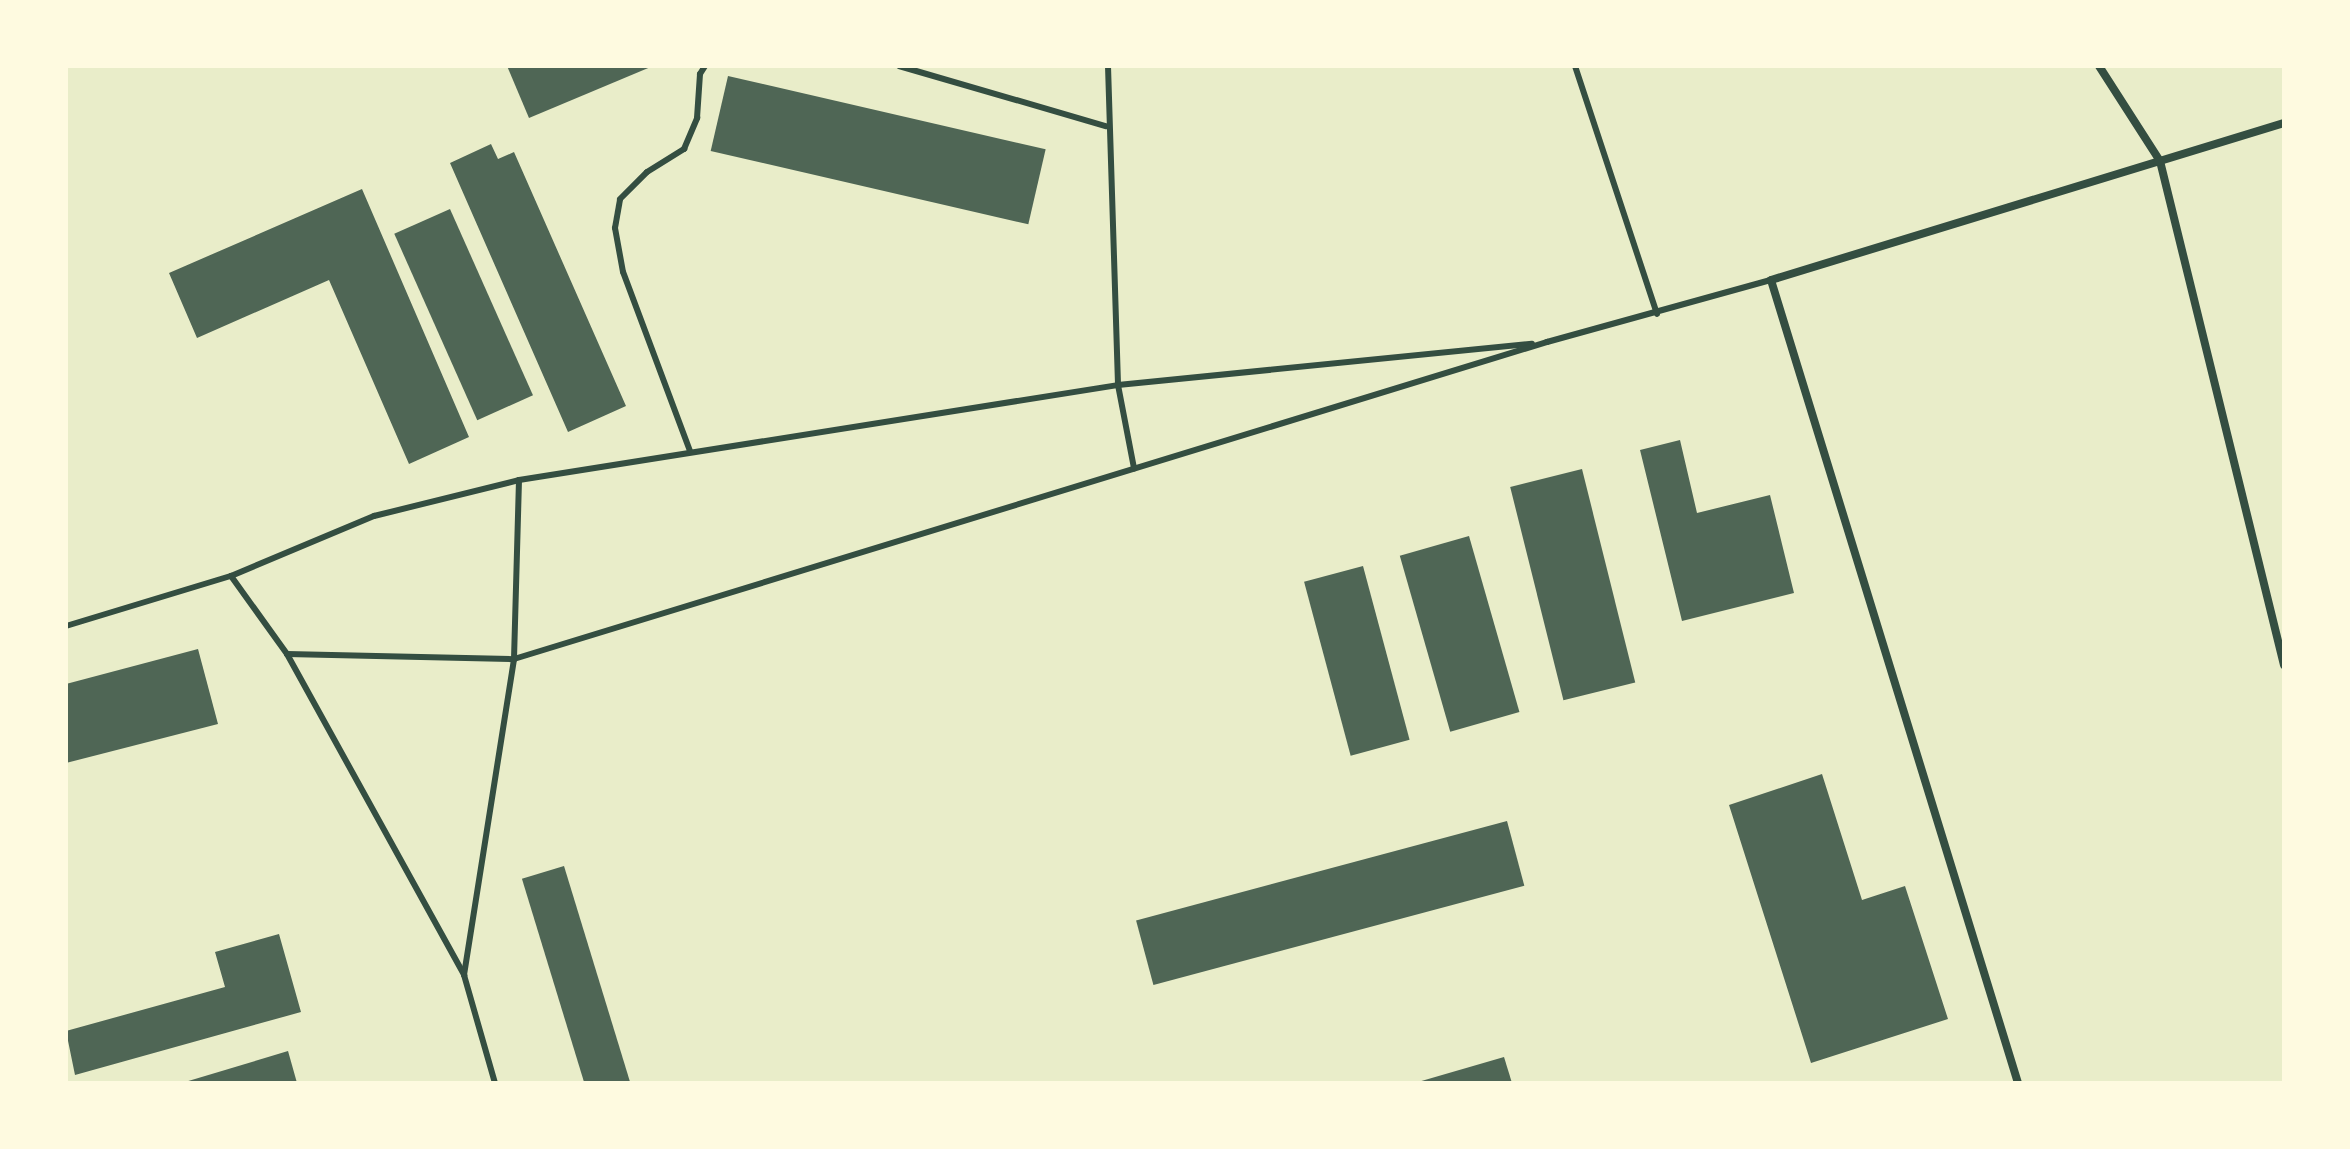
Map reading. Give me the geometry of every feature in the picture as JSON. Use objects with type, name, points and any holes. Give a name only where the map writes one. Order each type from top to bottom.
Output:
[{"type":"street","points":[[2099,66],[2160,161],[2284,665]]},
{"type":"street","points":[[2018,1083],[1771,280],[2284,123]]},
{"type":"lane","points":[[690,451],[623,272],[615,228],[620,199],[647,172],[684,149],[697,118],[700,74],[705,66]]},
{"type":"lane","points":[[899,66],[1106,126]]},
{"type":"lane","points":[[1108,66],[1106,126],[1118,385],[1134,468]]},
{"type":"lane","points":[[1575,66],[1657,314]]},
{"type":"lane","points":[[287,654],[514,659],[1547,342],[1771,280]]},
{"type":"lane","points":[[66,626],[231,576],[374,516],[519,480],[1118,385],[1547,342]]},
{"type":"lane","points":[[464,975],[514,659],[519,480]]},
{"type":"lane","points":[[231,576],[287,654],[464,975],[495,1083]]},
{"type":"building","points":[[507,66],[653,66],[529,118]]},
{"type":"building","points":[[728,76],[1046,149],[1028,224],[711,151]]},
{"type":"building","points":[[491,144],[498,159],[514,152],[626,406],[568,432],[450,163]]},
{"type":"building","points":[[362,189],[469,437],[409,464],[329,280],[197,338],[169,273]]},
{"type":"building","points":[[450,209],[533,395],[477,420],[394,234]]},
{"type":"building","points":[[1680,440],[1697,513],[1770,495],[1794,593],[1682,621],[1640,450]]},
{"type":"building","points":[[1582,469],[1635,682],[1563,700],[1510,487]]},
{"type":"building","points":[[1469,536],[1519,712],[1450,732],[1400,556]]},
{"type":"building","points":[[1363,566],[1410,740],[1351,756],[1304,582]]},
{"type":"building","points":[[198,649],[218,724],[66,763],[66,684]]},
{"type":"building","points":[[1822,774],[1862,900],[1905,886],[1948,1019],[1811,1063],[1729,805]]},
{"type":"building","points":[[1507,821],[1524,886],[1153,985],[1136,920]]},
{"type":"building","points":[[564,866],[630,1083],[584,1083],[522,879]]},
{"type":"building","points":[[279,934],[301,1012],[75,1075],[66,1031],[225,987],[215,952]]},
{"type":"building","points":[[288,1051],[297,1083],[185,1083],[185,1082]]},
{"type":"building","points":[[1504,1057],[1512,1083],[1418,1083],[1418,1082]]}]
